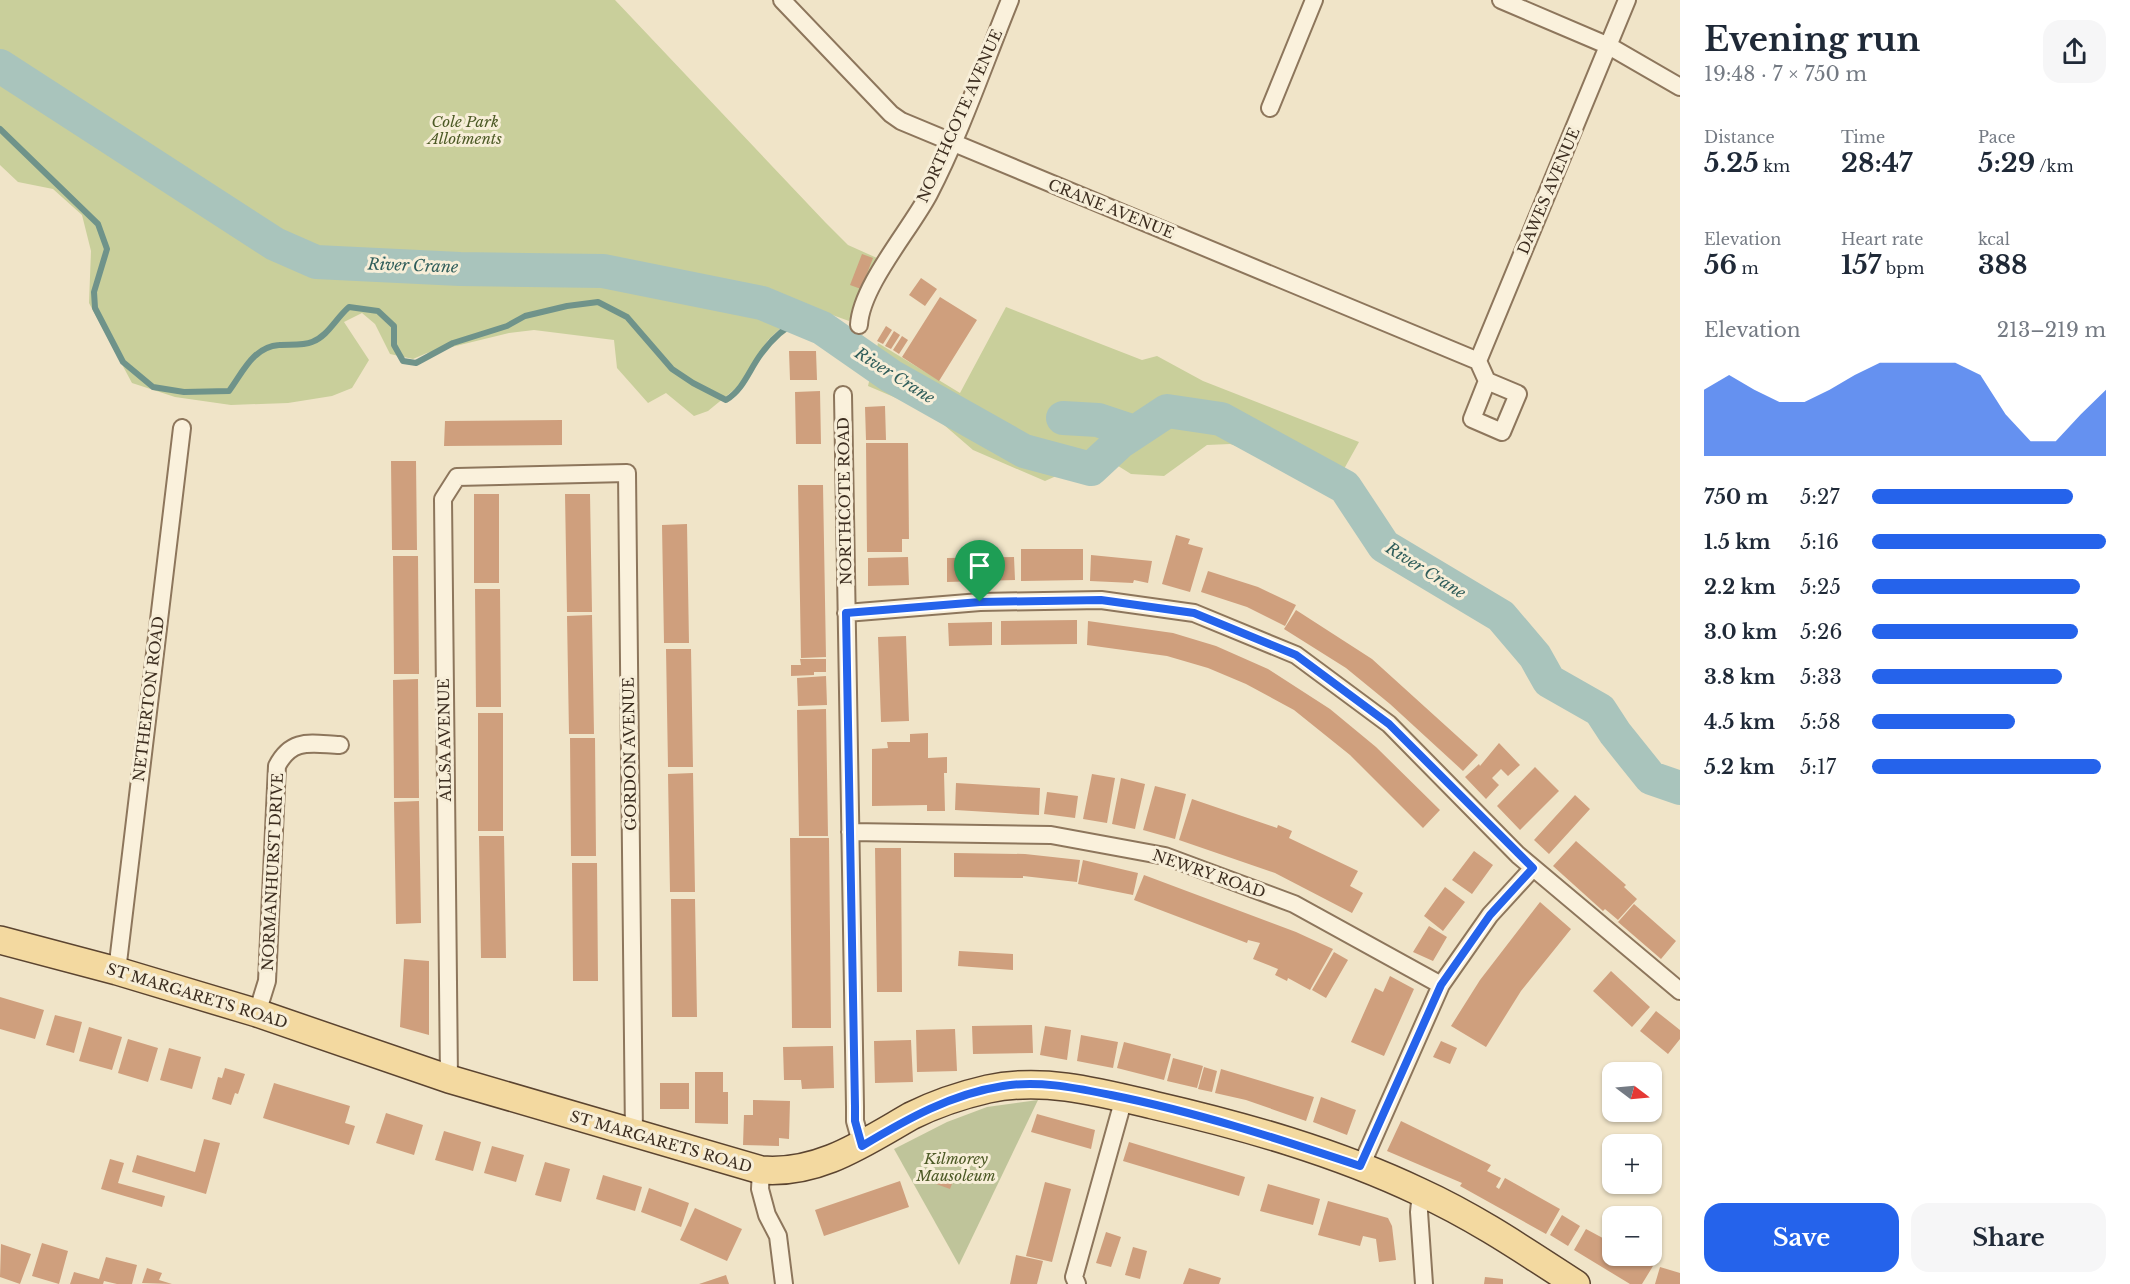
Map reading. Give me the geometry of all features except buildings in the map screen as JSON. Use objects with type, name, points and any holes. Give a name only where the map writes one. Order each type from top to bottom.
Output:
[{"type":"main road","name":"ST MARGARETS ROAD","points":[[0,940],[117,971],[257,1013],[449,1079],[634,1135],[775,1172],[802,1168],[862,1146],[914,1115],[942,1103],[1005,1085],[1067,1086],[1124,1098],[1260,1133],[1360,1166],[1421,1192],[1496,1232],[1576,1284]]},
{"type":"street","name":"CRANE AVENUE","points":[[782,0],[891,114],[901,121],[1478,361]]},
{"type":"street","name":"NORTHCOTE AVENUE","points":[[859,325],[860,311],[884,265],[929,195],[1010,0]]},
{"type":"street","points":[[1270,108],[1314,0]]},
{"type":"street","points":[[1502,0],[1609,46],[1680,87]]},
{"type":"street","name":"DAWES AVENUE","points":[[1478,361],[1628,0]]},
{"type":"street","points":[[1478,361],[1487,381]]},
{"type":"street","name":"NORTHCOTE ROAD","points":[[843,395],[855,1121],[862,1146]]},
{"type":"street","name":"NETHERTON ROAD","points":[[117,971],[182,428]]},
{"type":"street","name":"GORDON AVENUE","points":[[528,474],[627,473],[634,1135]]},
{"type":"street","name":"AILSA AVENUE","points":[[449,1079],[443,499],[457,477],[528,474]]},
{"type":"street","points":[[846,613],[980,602],[1101,600],[1194,613],[1296,655],[1389,724],[1533,868],[1680,991]]},
{"type":"street","name":"NORMANHURST DRIVE","points":[[257,1013],[267,981],[277,766],[284,754],[295,747],[306,744],[340,745]]},
{"type":"street","name":"NEWRY ROAD","points":[[850,832],[1052,835],[1166,856],[1294,904],[1441,985]]},
{"type":"street","points":[[1360,1166],[1441,985],[1490,915],[1533,868]]},
{"type":"street","points":[[1077,1284],[1074,1277],[1124,1098]]},
{"type":"street","points":[[761,1170],[760,1189],[767,1215],[778,1236],[784,1284]]},
{"type":"street","points":[[1421,1192],[1419,1212],[1424,1284]]},
{"type":"green space","name":"Cole Park Allotments","points":[[0,0],[615,0],[848,245],[877,258],[849,321],[766,291],[654,266],[574,257],[465,260],[328,254],[279,236],[0,54]]},
{"type":"green space","points":[[0,61],[84,132],[234,232],[288,259],[305,275],[600,283],[757,313],[785,324],[768,340],[741,384],[708,411],[694,416],[666,393],[648,403],[617,368],[614,340],[534,330],[509,333],[427,353],[413,359],[390,354],[375,324],[362,313],[344,322],[369,360],[352,388],[332,396],[288,403],[231,405],[175,397],[132,383],[89,303],[91,251],[82,215],[53,189],[18,182],[0,165]]},
{"type":"green space","points":[[1006,307],[1142,360],[1157,356],[1203,381],[1359,442],[1339,478],[1230,444],[1207,445],[1164,476],[1131,474],[1107,459],[1072,469],[1045,481],[973,450],[929,412],[868,386],[878,343],[960,393]]},
{"type":"green space","name":"Kilmorey Mausoleum","points":[[1038,1100],[959,1265],[894,1149],[947,1122],[987,1107]]},
{"type":"waterway","name":"River Crane","points":[[0,66],[275,244],[316,262],[460,269],[603,271],[762,303],[822,328],[891,376],[1024,451],[1091,469],[1120,442],[1167,411],[1221,419],[1345,487],[1384,546],[1501,616],[1535,656],[1549,681],[1600,710],[1651,778],[1680,788]]},
{"type":"waterway","points":[[0,129],[98,224],[107,249],[94,292],[95,308],[123,362],[153,387],[184,392],[229,391],[249,362],[262,350],[279,345],[308,343],[318,339],[349,307],[378,311],[394,326],[394,345],[403,361],[416,363],[453,343],[507,326],[525,316],[567,306],[598,302],[627,317],[672,369],[726,400],[742,385],[769,344],[801,319]]},
{"type":"waterway","points":[[1063,418],[1098,420],[1134,432]]},
{"type":"route","points":[[1101,600],[1194,613],[1296,655],[1389,724],[1533,868],[1490,915],[1441,985],[1360,1166],[1296,1144],[1197,1115],[1067,1086],[1030,1084],[1005,1085],[942,1103],[914,1115],[862,1146],[855,1121],[846,613],[980,602],[1101,600]]}]
